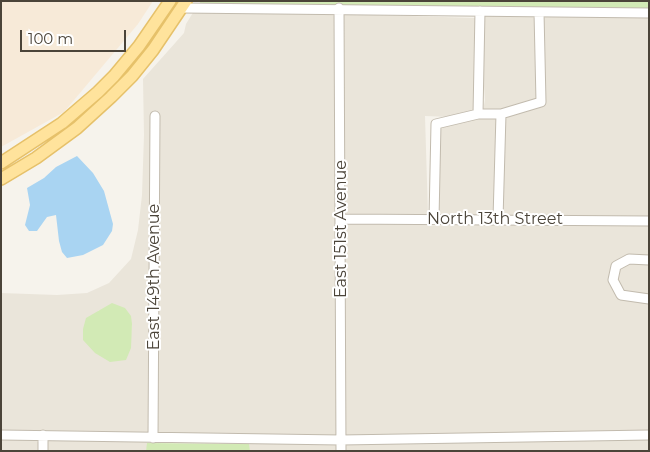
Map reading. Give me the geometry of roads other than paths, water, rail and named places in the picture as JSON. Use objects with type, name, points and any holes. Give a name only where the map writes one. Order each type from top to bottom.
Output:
[{"type":"main road","points":[[1,164],[62,123],[103,86],[139,46],[170,1]]},
{"type":"main road","points":[[1,179],[36,158],[76,128],[111,97],[132,76],[153,50],[184,4]]},
{"type":"street","points":[[184,4],[649,13]]},
{"type":"street","name":"East 151st Avenue","points":[[340,8],[341,451]]},
{"type":"street","points":[[478,114],[480,10]]},
{"type":"street","points":[[434,219],[436,124],[478,114],[501,114],[541,102],[539,12]]},
{"type":"street","points":[[498,219],[501,114]]},
{"type":"street","name":"East 149th Avenue","points":[[153,438],[155,116]]},
{"type":"street","name":"North 13th Street","points":[[341,219],[649,221]]},
{"type":"street","points":[[649,260],[629,259],[616,266],[613,280],[622,295],[649,299]]},
{"type":"street","points":[[1,435],[341,440],[649,435]]},
{"type":"street","points":[[43,436],[43,451]]},
{"type":"water","points":[[77,156],[93,173],[104,191],[113,224],[112,231],[103,245],[83,255],[67,258],[62,252],[59,241],[56,215],[47,217],[37,231],[29,231],[25,225],[30,205],[27,188],[44,178],[56,167]]}]
